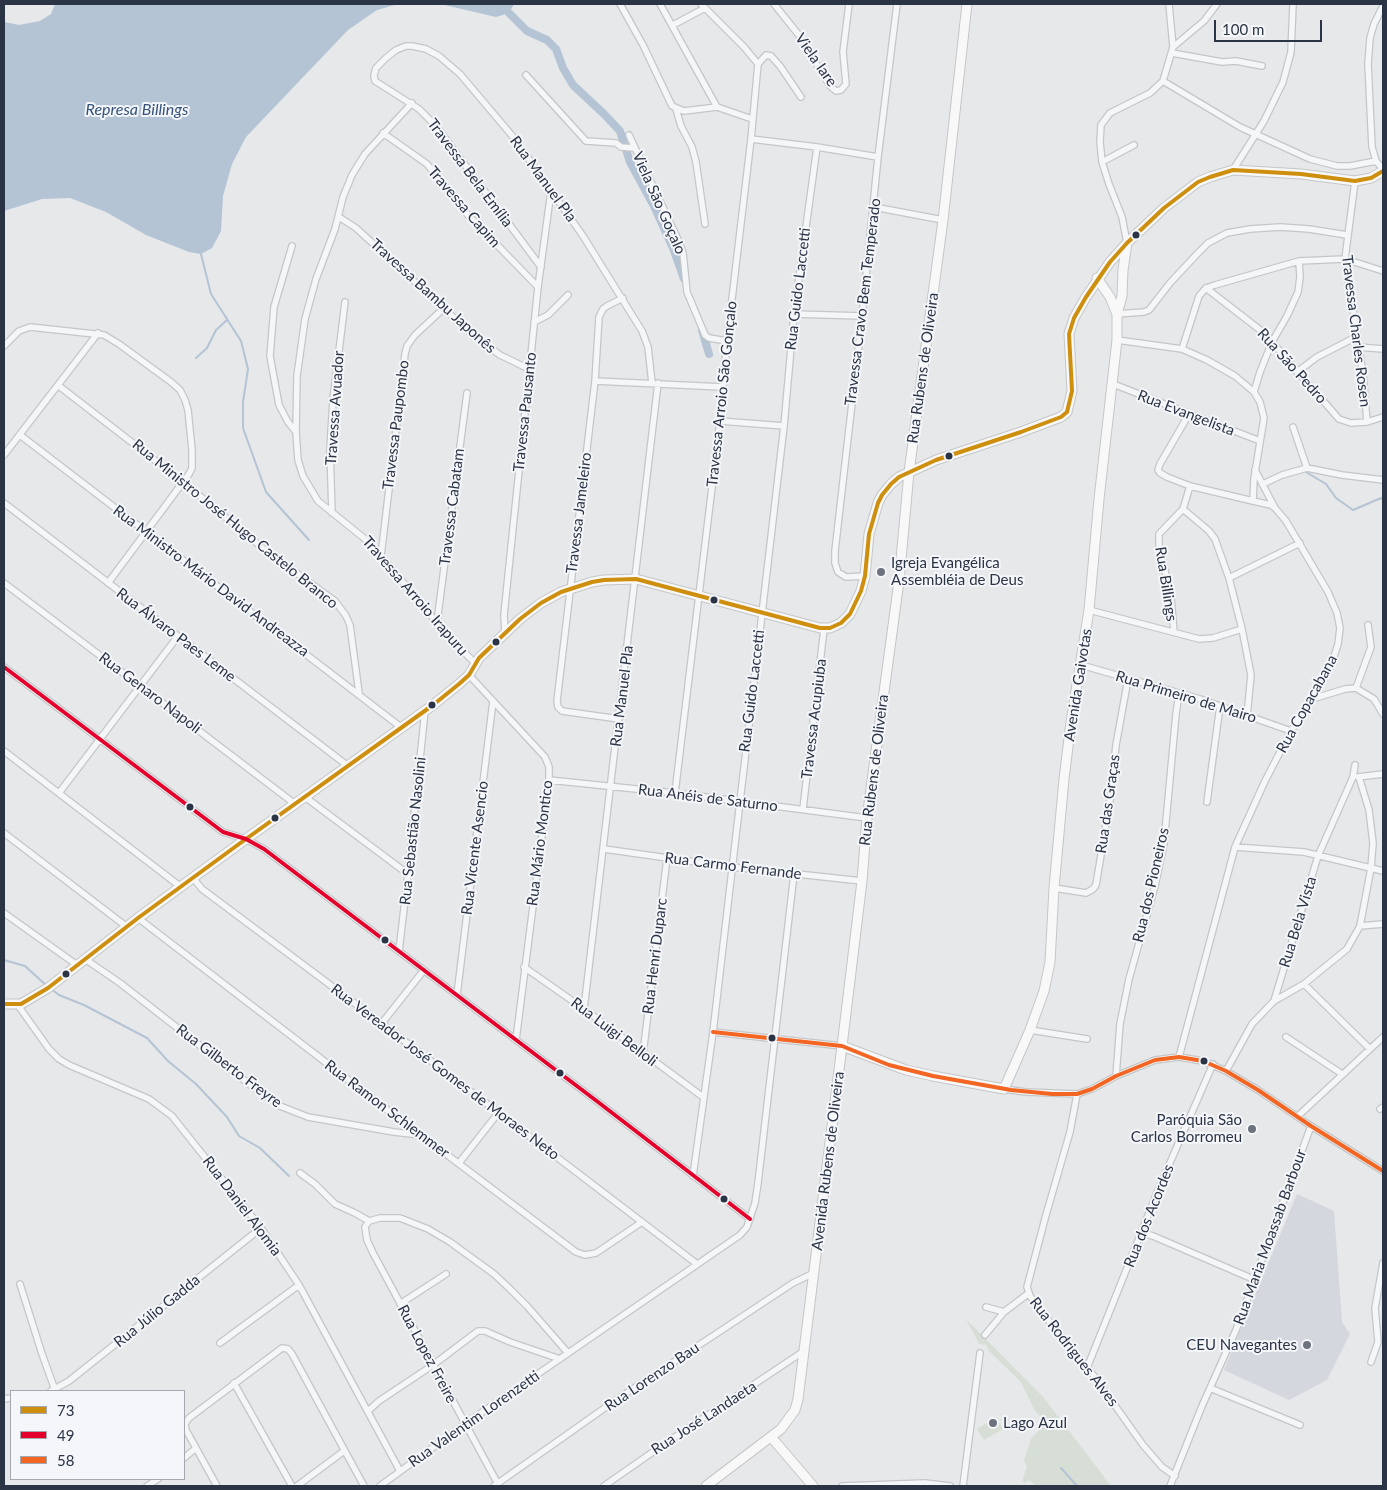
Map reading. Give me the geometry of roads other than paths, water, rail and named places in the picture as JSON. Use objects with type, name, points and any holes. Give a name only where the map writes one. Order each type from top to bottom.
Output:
[{"type":"street","points":[[620,4],[643,45],[670,104],[676,109],[688,111],[717,107],[752,119]]},
{"type":"street","points":[[660,4],[717,107]]},
{"type":"street","name":"Viela Iare","points":[[774,4],[798,34],[830,86],[836,91],[842,90],[846,84],[843,52],[849,4]]},
{"type":"street","name":"Travessa Cravo Bem Temperado","points":[[865,576],[842,576],[838,572],[835,563],[878,158],[897,4]]},
{"type":"street","name":"Rua Rubens de Oliveira","points":[[862,882],[867,818],[898,581],[909,472],[943,220],[967,4]]},
{"type":"street","points":[[1169,4],[1172,50],[1164,81],[1150,93],[1107,116],[1101,125],[1100,149],[1102,162],[1122,218],[1127,243],[1122,296],[1117,314],[1149,310],[1170,283],[1208,243],[1227,233],[1280,227],[1309,228],[1347,235]]},
{"type":"street","points":[[1172,50],[1204,21],[1217,4]]},
{"type":"street","points":[[1233,170],[1256,134],[1283,82],[1290,62],[1293,4]]},
{"type":"street","points":[[673,26],[703,6],[744,47],[758,64],[766,54],[771,56],[801,97]]},
{"type":"street","points":[[4,1004],[17,1004],[34,997],[246,839],[425,711],[469,675],[475,663],[505,633],[536,606],[561,592],[592,582],[636,579],[824,628],[836,625],[847,618],[861,591],[865,576],[868,534],[878,503],[891,484],[909,472],[936,460],[996,441],[1065,414],[1069,409],[1072,391],[1069,349],[1070,330],[1077,312],[1098,278],[1127,243],[1164,208],[1192,186],[1210,177],[1233,170],[1301,174],[1355,181],[1371,178],[1383,170],[1376,161],[1371,135],[1369,46],[1374,24],[1383,6]]},
{"type":"street","name":"Rua Manuel Pla","points":[[376,68],[396,50],[406,46],[419,47],[439,56],[460,74],[514,138],[624,298],[645,338],[655,383],[636,579],[584,1009]]},
{"type":"street","points":[[1172,50],[1222,62],[1236,61],[1262,66]]},
{"type":"street","name":"Travessa Arroio São Gonçalo","points":[[675,793],[720,422],[722,387],[758,64]]},
{"type":"street","name":"Travessa Bela Emília","points":[[376,68],[374,78],[378,84],[412,103],[436,126],[541,267]]},
{"type":"street","points":[[526,74],[586,142],[616,143],[622,147],[633,148]]},
{"type":"street","points":[[1164,81],[1228,120],[1296,153],[1325,164],[1350,166],[1376,161]]},
{"type":"street","name":"Travessa Arroio Irapuru","points":[[412,103],[365,154],[352,175],[343,197],[339,217],[316,278],[305,319],[297,376],[296,432],[298,460],[303,476],[318,501],[357,530],[449,637],[475,663]]},
{"type":"street","points":[[676,109],[681,126],[692,147],[696,162],[705,224]]},
{"type":"street","name":"Travessa Capim","points":[[383,134],[427,164],[466,214],[538,287]]},
{"type":"street","name":"Viela São Goçalo","points":[[629,135],[633,148],[680,244],[683,253],[687,292],[705,335],[709,338],[727,341]]},
{"type":"street","points":[[751,139],[817,147],[878,158]]},
{"type":"street","points":[[1102,162],[1134,145]]},
{"type":"street","name":"Rua Guido Laccetti","points":[[693,1176],[713,1032],[784,426],[794,314],[817,147]]},
{"type":"street","name":"Travessa Charles Rosen","points":[[1355,181],[1345,258],[1367,422]]},
{"type":"street","name":"Travessa Pausanto","points":[[505,633],[504,615],[529,369],[551,191]]},
{"type":"street","points":[[874,207],[943,220]]},
{"type":"street","name":"Travessa Bambu Japonês","points":[[339,217],[356,228],[443,309],[488,347],[529,369]]},
{"type":"street","points":[[292,246],[274,307],[270,356],[279,405],[296,432]]},
{"type":"street","points":[[1182,349],[1199,296],[1206,288],[1299,261],[1345,258],[1383,271]]},
{"type":"street","points":[[1254,392],[1272,342],[1298,292],[1300,277],[1299,261]]},
{"type":"street","name":"Avenida Gaivotas","points":[[1004,1088],[1030,1030],[1044,991],[1050,962],[1054,888],[1068,741],[1089,610],[1098,499],[1117,340],[1117,314],[1110,297],[1098,278]]},
{"type":"street","name":"Rua São Pedro","points":[[1206,288],[1251,322],[1272,342],[1339,419],[1351,423],[1367,422],[1383,417]]},
{"type":"street","points":[[534,322],[548,316],[568,295]]},
{"type":"street","name":"Travessa Jameleiro","points":[[619,719],[562,711],[558,707],[557,701],[595,381],[598,317],[602,309],[624,298]]},
{"type":"street","name":"Travessa Avuador","points":[[332,513],[330,449],[333,398],[345,302]]},
{"type":"street","name":"Travessa Paupombo","points":[[381,556],[404,354],[415,335],[443,309]]},
{"type":"street","points":[[794,314],[862,316]]},
{"type":"street","points":[[4,346],[20,331],[30,327],[98,333],[119,344],[172,382],[182,393],[188,410],[192,468],[108,583]]},
{"type":"street","points":[[4,455],[98,333]]},
{"type":"street","points":[[1297,372],[1309,362],[1356,337]]},
{"type":"street","points":[[1117,340],[1182,349],[1207,360],[1235,376],[1254,392],[1260,402],[1264,418],[1253,501]]},
{"type":"street","points":[[1358,347],[1383,349]]},
{"type":"street","points":[[595,381],[722,387]]},
{"type":"street","name":"Rua Evangelista","points":[[1113,384],[1260,441]]},
{"type":"street","name":"Rua Ministro José Hugo Castelo Branco","points":[[59,386],[183,482],[265,550],[335,601],[350,625],[359,694]]},
{"type":"street","name":"Travessa Cabatam","points":[[437,622],[467,393]]},
{"type":"street","points":[[1189,414],[1166,450],[1158,470],[1163,476],[1190,486],[1263,503],[1276,508]]},
{"type":"street","points":[[720,422],[784,426]]},
{"type":"street","points":[[1293,427],[1307,468]]},
{"type":"street","name":"Rua Ministro Mário David Andreazza","points":[[20,436],[402,728]]},
{"type":"street","points":[[1262,484],[1288,473],[1307,468],[1383,480]]},
{"type":"street","name":"Rua Copacabana","points":[[1179,1057],[1235,847],[1291,731],[1331,666],[1338,644],[1340,628],[1337,613],[1328,592],[1300,543],[1276,508],[1256,470]]},
{"type":"street","name":"Rua Billings","points":[[1174,632],[1172,597],[1158,538],[1160,532],[1183,509],[1190,486]]},
{"type":"street","name":"Rua Álvaro Paes Leme","points":[[4,503],[348,766]]},
{"type":"street","points":[[1183,509],[1210,531],[1215,539],[1229,578],[1251,675],[1247,716]]},
{"type":"street","points":[[1229,578],[1300,543]]},
{"type":"street","name":"Rua Genaro Napoli","points":[[4,583],[295,804]]},
{"type":"street","points":[[1089,610],[1194,638],[1207,639],[1242,629]]},
{"type":"street","points":[[1356,688],[1371,647],[1368,625]]},
{"type":"street","name":"Travessa Acupiuba","points":[[803,809],[824,628]]},
{"type":"street","points":[[59,793],[178,636]]},
{"type":"street","name":"Rua Primeiro de Mairo","points":[[1081,665],[1220,706],[1291,731]]},
{"type":"street","points":[[4,668],[223,832],[246,839],[264,849],[750,1219],[755,1203],[758,1182],[794,874]]},
{"type":"street","name":"Rua Mário Montico","points":[[469,675],[544,757],[549,767],[516,1040]]},
{"type":"street","name":"Rua das Graças","points":[[1054,888],[1086,893],[1096,885],[1128,678]]},
{"type":"street","points":[[1312,698],[1356,688],[1374,699],[1383,714]]},
{"type":"street","name":"Rua dos Pioneiros","points":[[1116,1076],[1120,1024],[1129,979],[1164,843],[1176,714],[1180,694]]},
{"type":"street","name":"Rua Vicente Asencio","points":[[457,996],[493,701]]},
{"type":"street","points":[[1207,802],[1220,706]]},
{"type":"street","name":"Rua Sebastião Nasolini","points":[[398,951],[425,711]]},
{"type":"street","points":[[4,752],[182,886]]},
{"type":"street","name":"Rua Bela Vista","points":[[1226,1071],[1252,1024],[1274,1001],[1318,856],[1356,777],[1355,765]]},
{"type":"street","points":[[1274,1001],[1304,984],[1347,949],[1360,926],[1371,868],[1373,843],[1367,798],[1356,777],[1383,774]]},
{"type":"street","name":"Rua Anéis de Saturno","points":[[548,780],[675,793],[867,818]]},
{"type":"street","points":[[305,797],[408,874]]},
{"type":"street","points":[[4,833],[127,927]]},
{"type":"street","points":[[1235,847],[1304,852],[1383,871]]},
{"type":"street","name":"Rua Carmo Fernande","points":[[604,849],[862,882]]},
{"type":"street","name":"Rua Henri Duparc","points":[[644,1054],[667,858]]},
{"type":"street","name":"Rua Vereador José Gomes de Moraes Neto","points":[[193,878],[202,889],[697,1264]]},
{"type":"street","name":"Avenida Rubens de Oliveira","points":[[706,1486],[772,1438],[787,1424],[795,1410],[814,1273],[862,882]]},
{"type":"street","name":"Rua Gilberto Freyre","points":[[4,913],[81,962],[120,983],[280,1106],[308,1117],[421,1135]]},
{"type":"street","name":"Rua Ramon Schlemmer","points":[[138,918],[580,1254],[590,1255],[596,1253],[642,1222]]},
{"type":"street","points":[[1360,926],[1383,924]]},
{"type":"street","name":"Rua Luigi Belloli","points":[[524,967],[584,1009],[703,1098]]},
{"type":"street","points":[[382,1024],[424,970]]},
{"type":"street","points":[[1304,984],[1369,1048]]},
{"type":"street","name":"Rua Daniel Alomia","points":[[17,1004],[49,1049],[59,1058],[69,1065],[150,1099],[172,1116],[261,1228],[299,1285],[400,1471]]},
{"type":"street","points":[[1030,1030],[1086,1039]]},
{"type":"street","points":[[713,1032],[842,1046],[906,1070],[1026,1092],[1077,1094],[1155,1060],[1179,1057],[1203,1061],[1226,1071],[1383,1171]]},
{"type":"street","points":[[1298,1116],[1383,1036]]},
{"type":"street","points":[[1286,1037],[1342,1074]]},
{"type":"street","name":"Rua dos Acordes","points":[[1087,1368],[1159,1188],[1213,1064]]},
{"type":"street","name":"Rua Rodrigues Alves","points":[[1077,1094],[1070,1132],[1027,1287],[1044,1316],[1087,1368],[1151,1455],[1162,1467],[1175,1476]]},
{"type":"street","points":[[459,1163],[498,1112]]},
{"type":"street","name":"Rua Maria Moassab Barbour","points":[[1170,1486],[1236,1330],[1311,1126]]},
{"type":"street","points":[[300,1173],[315,1184],[338,1206],[355,1212],[369,1221],[380,1218],[400,1218],[428,1229],[450,1242],[510,1288],[568,1353]]},
{"type":"street","name":"Rua Valentim Lorenzetti","points":[[380,1486],[465,1424],[740,1235],[747,1227],[750,1219]]},
{"type":"street","name":"Rua Lopez Freire","points":[[369,1221],[365,1227],[367,1240],[497,1485]]},
{"type":"street","name":"Rua Júlio Gadda","points":[[53,1390],[69,1381],[261,1228]]},
{"type":"street","points":[[1142,1233],[1153,1236],[1253,1280]]},
{"type":"street","points":[[1371,1362],[1378,1342],[1376,1308],[1383,1263]]},
{"type":"street","name":"Rua Lorenzo Bau","points":[[497,1485],[616,1400],[792,1283],[814,1273]]},
{"type":"street","points":[[400,1304],[446,1274]]},
{"type":"street","points":[[20,1284],[53,1390]]},
{"type":"street","points":[[220,1343],[299,1285]]},
{"type":"street","points":[[985,1335],[1004,1312],[1029,1293]]},
{"type":"street","points":[[986,1307],[1004,1312]]},
{"type":"street","points":[[368,1411],[378,1401],[474,1334],[482,1331],[560,1359]]},
{"type":"street","points":[[217,1486],[186,1430],[186,1424],[189,1418],[234,1383],[279,1349],[285,1348],[292,1354],[364,1486]]},
{"type":"street","name":"Rua José Landaeta","points":[[604,1486],[660,1446],[804,1351]]},
{"type":"street","points":[[963,1486],[980,1353]]},
{"type":"street","points":[[234,1383],[292,1486]]},
{"type":"street","points":[[1210,1388],[1300,1425]]},
{"type":"street","points":[[772,1438],[813,1486]]},
{"type":"street","points":[[185,1457],[196,1448]]},
{"type":"street","points":[[297,1486],[344,1451]]},
{"type":"street","points":[[842,1486],[925,1483],[950,1486]]},
{"type":"water","name":"Represa Billings","points":[[55,4],[398,4],[377,10],[348,30],[246,137],[232,164],[223,196],[221,231],[212,248],[201,254],[189,252],[146,235],[106,212],[70,198],[42,199],[4,211],[4,22],[19,25],[40,21],[51,14]]},
{"type":"water","points":[[440,4],[514,4],[509,13],[496,17]]},
{"type":"waterway","points":[[509,13],[527,31],[547,40],[556,49],[563,68],[573,85],[620,131],[630,162],[654,206],[673,248],[684,279]]},
{"type":"waterway","points":[[201,254],[211,294],[241,341],[248,369],[243,402],[243,428],[266,492],[309,540]]},
{"type":"waterway","points":[[196,358],[207,348],[216,330],[227,320]]},
{"type":"waterway","points":[[702,330],[709,354]]},
{"type":"waterway","points":[[1306,472],[1326,484],[1336,498],[1353,510],[1381,498],[1383,500]]},
{"type":"waterway","points":[[4,960],[25,966],[47,986]]},
{"type":"waterway","points":[[51,989],[59,995],[84,1005],[147,1038],[168,1061],[196,1084],[227,1117],[239,1136],[260,1148],[289,1176]]},
{"type":"waterway","points":[[1061,1468],[1077,1486]]},
{"type":"place","name":"Igreja Evangélica Assembléia de Deus","points":[[881,572]]},
{"type":"place","name":"Paróquia São Carlos Borromeu","points":[[1252,1129]]},
{"type":"place","name":"CEU Navegantes","points":[[1307,1345]]},
{"type":"place","name":"Lago Azul","points":[[993,1423]]}]
